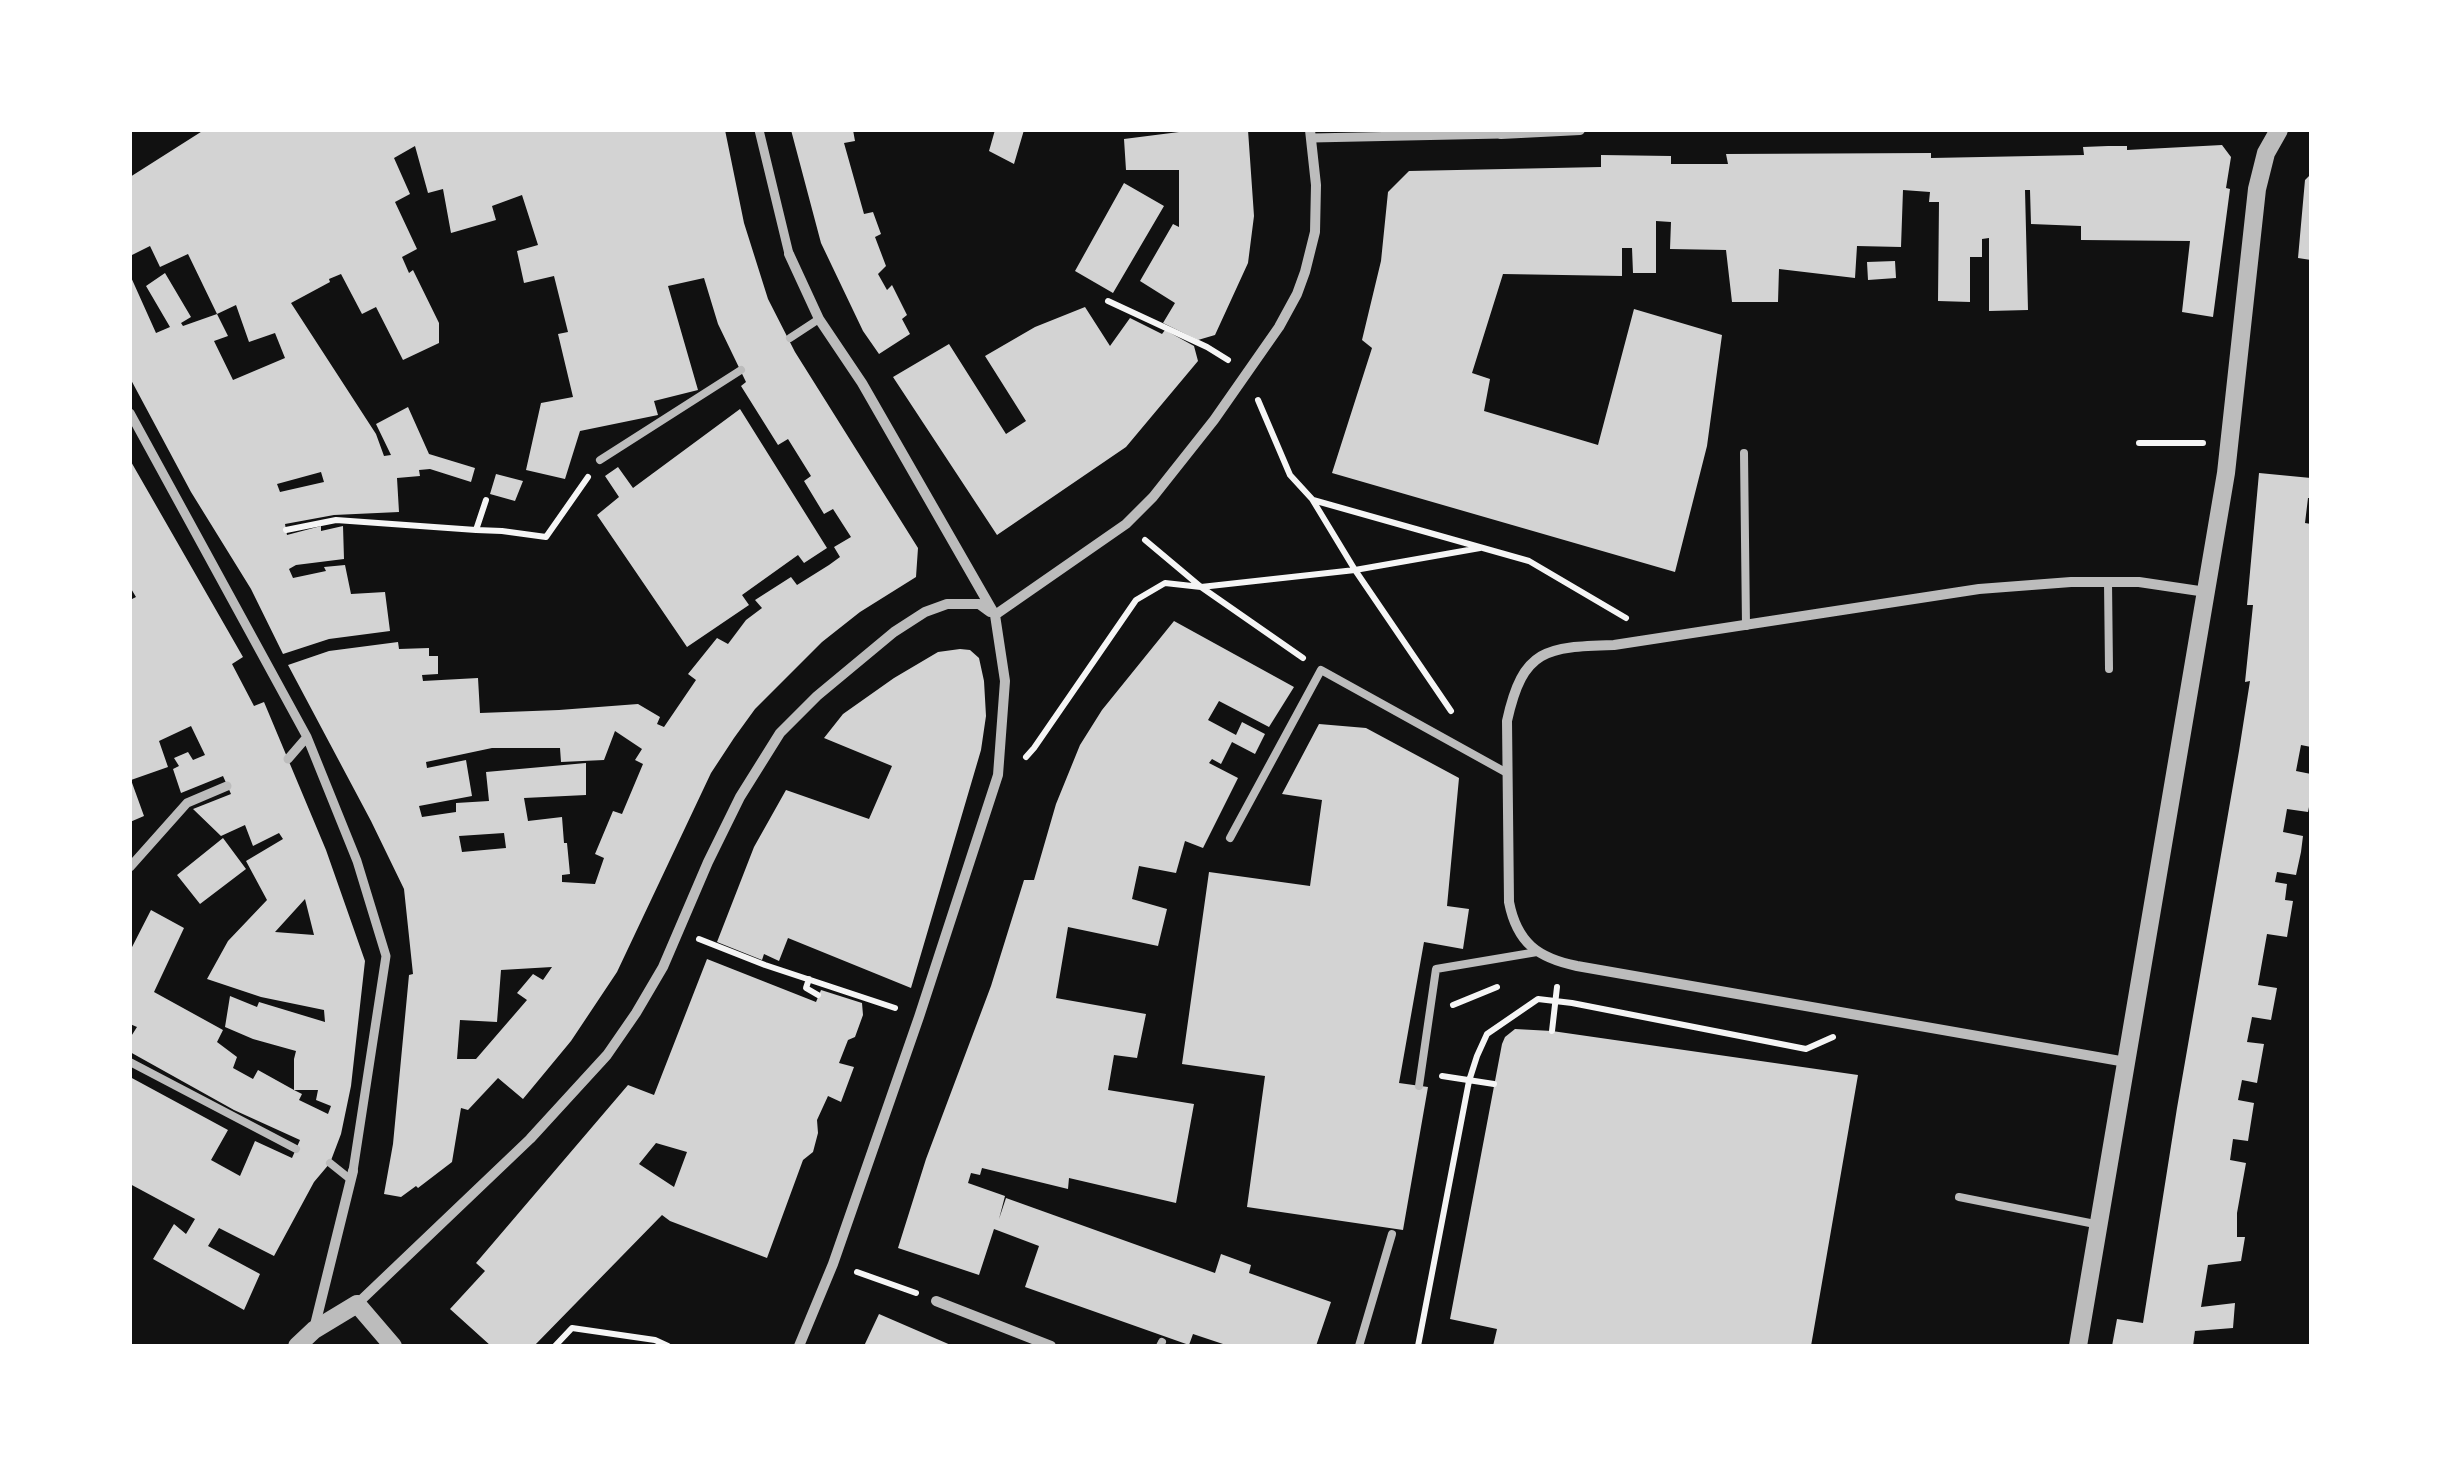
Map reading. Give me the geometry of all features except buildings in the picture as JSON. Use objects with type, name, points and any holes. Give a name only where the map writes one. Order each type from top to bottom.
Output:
[{"type":"street","points":[[759,130],[788,254],[820,319],[862,383],[995,615],[1005,680],[998,775],[920,1017],[833,1264],[799,1346]]},
{"type":"street","points":[[995,615],[1126,524],[1153,497],[1248,373],[1290,309],[1311,250],[1316,214],[1311,134],[1580,130]]},
{"type":"street","points":[[2078,1346],[2206,592],[2229,443],[2257,189],[2266,153],[2279,130]]},
{"type":"street","points":[[130,413],[307,738],[358,860],[386,956],[351,1175],[314,1330]]},
{"type":"street","points":[[2128,1062],[1545,957],[1517,930],[1509,902],[1507,720],[1513,694],[1534,660],[1547,652],[1572,646],[1614,645],[1979,589],[2140,582],[2206,592]]},
{"type":"street","points":[[297,1346],[314,1330],[357,1304],[530,1140],[607,1054],[663,968],[708,862],[740,798],[780,733],[828,686],[925,612],[947,604],[978,604],[995,615]]},
{"type":"street","points":[[288,759],[307,738]]},
{"type":"street","points":[[130,867],[186,803],[228,786]]},
{"type":"street","points":[[936,1301],[1051,1346]]},
{"type":"street","points":[[357,1304],[393,1346]]},
{"type":"lane","points":[[790,338],[820,319]]},
{"type":"lane","points":[[600,460],[741,370]]},
{"type":"lane","points":[[1744,453],[1746,626]]},
{"type":"lane","points":[[2108,582],[2110,668]]},
{"type":"lane","points":[[1230,838],[1320,670],[1507,773]]},
{"type":"lane","points":[[1419,1086],[1436,969],[1537,952]]},
{"type":"lane","points":[[130,1062],[296,1150]]},
{"type":"lane","points":[[330,1163],[351,1175]]},
{"type":"lane","points":[[1960,1197],[2100,1225]]},
{"type":"lane","points":[[1359,1346],[1392,1234]]},
{"type":"path","points":[[1108,301],[1207,347],[1248,373],[1290,476],[1312,499],[1450,711]]},
{"type":"path","points":[[1228,360],[1237,348]]},
{"type":"path","points":[[2139,442],[2229,443]]},
{"type":"path","points":[[286,530],[336,520],[546,537],[600,460]]},
{"type":"path","points":[[1312,499],[1529,561],[1661,638]]},
{"type":"path","points":[[476,530],[486,500]]},
{"type":"path","points":[[1126,524],[1201,586],[1320,670]]},
{"type":"path","points":[[993,789],[1034,748],[1136,600],[1165,583],[1201,586],[1355,570],[1480,548]]},
{"type":"path","points":[[714,945],[920,1017]]},
{"type":"path","points":[[809,979],[806,988],[818,995]]},
{"type":"path","points":[[1538,998],[1540,982]]},
{"type":"path","points":[[1552,1031],[1558,984]]},
{"type":"path","points":[[1450,1014],[1453,1005],[1499,986]]},
{"type":"path","points":[[1418,1346],[1469,1082],[1487,1034],[1538,998],[1806,1048],[1878,1018]]},
{"type":"path","points":[[1439,1062],[1437,1075],[1494,1084]]},
{"type":"path","points":[[833,1264],[936,1301]]},
{"type":"path","points":[[555,1346],[572,1328],[654,1340],[668,1346]]}]
